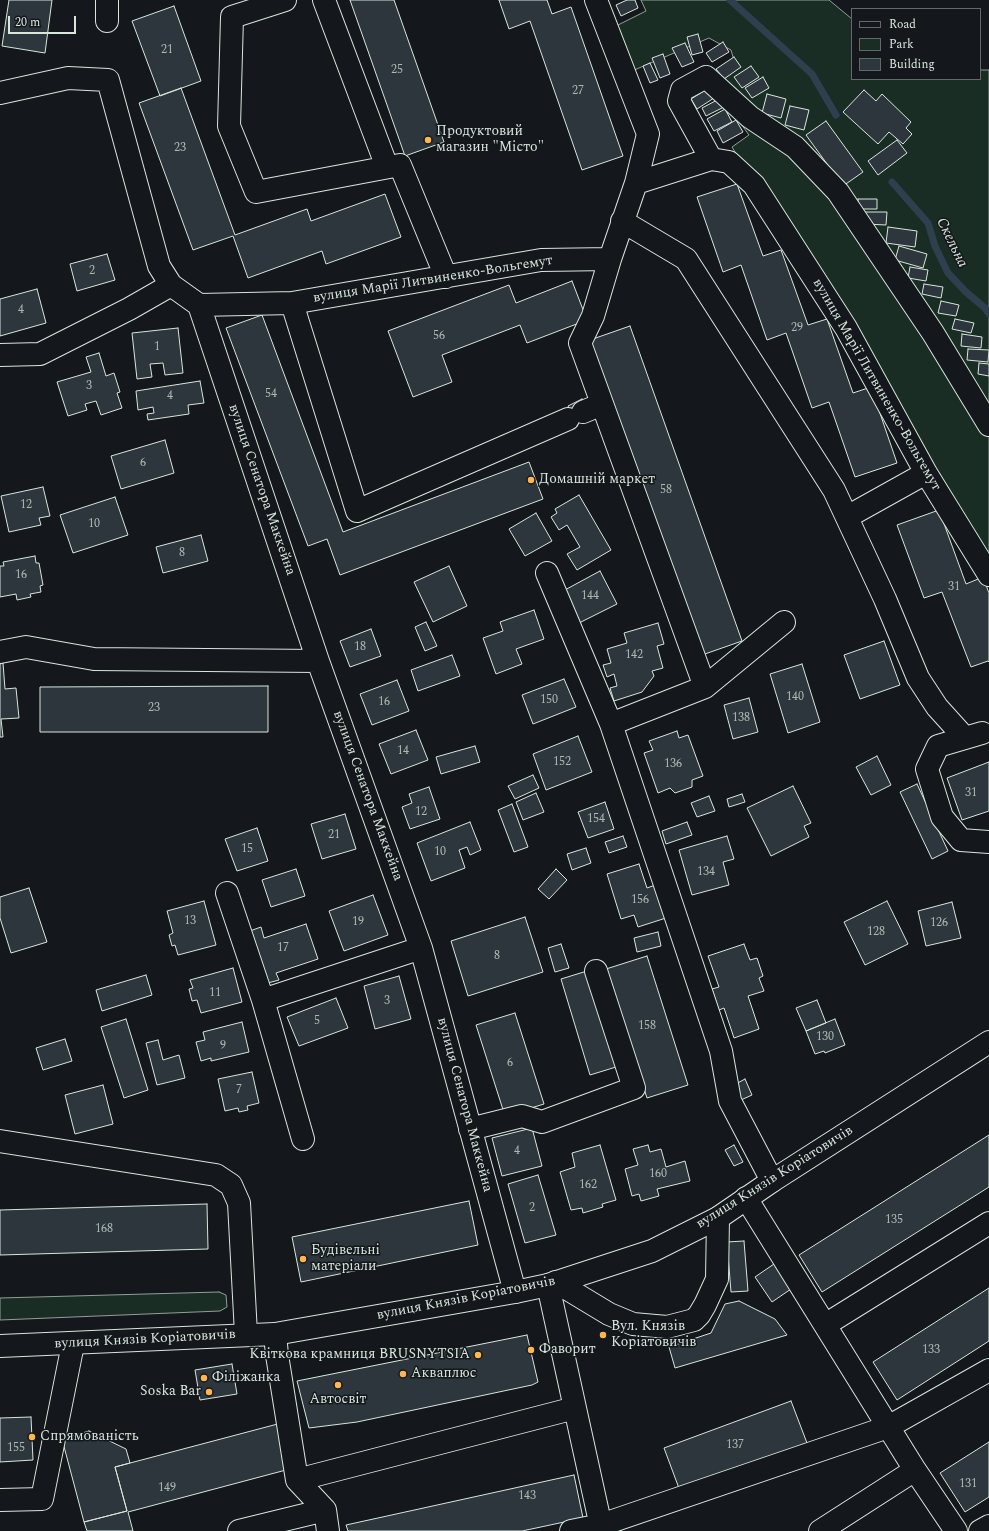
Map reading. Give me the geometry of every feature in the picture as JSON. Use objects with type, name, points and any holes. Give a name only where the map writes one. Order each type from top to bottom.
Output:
[{"type":"street","points":[[285,0],[232,17],[229,126],[256,192],[400,165],[446,277]]},
{"type":"street","points":[[324,0],[387,167]]},
{"type":"street","points":[[596,0],[648,134],[636,183],[622,221],[593,316],[580,343],[584,412],[705,687]]},
{"type":"street","points":[[711,159],[678,102],[682,90],[706,77],[750,117],[795,147],[838,192],[933,333],[989,425]]},
{"type":"street","points":[[0,93],[68,78],[108,80],[159,266],[171,285],[199,305]]},
{"type":"street","name":"вулиця Марії Литвиненко-Вольгемут","points":[[636,183],[711,159],[729,162],[754,185],[846,328],[926,473],[989,575]]},
{"type":"street","points":[[622,221],[686,259],[834,490],[918,678],[937,707],[974,736],[938,746],[927,769],[942,817],[961,840],[989,842]]},
{"type":"street","name":"вулиця Марії Литвиненко-Вольгемут","points":[[199,305],[292,303],[541,260],[610,259]]},
{"type":"street","points":[[0,355],[40,354],[129,310],[171,285]]},
{"type":"street","points":[[292,303],[357,511],[584,412]]},
{"type":"street","name":"вулиця Сенатора Маккейна","points":[[199,305],[318,661],[421,948],[515,1292]]},
{"type":"street","points":[[847,517],[926,473]]},
{"type":"street","points":[[547,573],[612,724],[720,1051],[730,1101],[772,1180]]},
{"type":"street","points":[[612,724],[705,687],[784,622]]},
{"type":"street","points":[[2,648],[26,647],[94,659],[318,661]]},
{"type":"street","points":[[227,893],[263,1000],[303,1139]]},
{"type":"street","points":[[263,1000],[421,948]]},
{"type":"street","points":[[470,1129],[522,1116],[542,1122],[634,1088],[596,971]]},
{"type":"street","name":"вулиця Князів Коріатовичів","points":[[0,1346],[73,1344],[246,1334],[275,1334],[515,1292],[552,1283],[652,1251],[718,1218],[772,1180],[989,1042]]},
{"type":"street","points":[[0,1141],[216,1175],[231,1185],[239,1202],[246,1334]]},
{"type":"street","points":[[746,1198],[915,1470],[956,1531]]},
{"type":"street","points":[[552,1283],[609,1314],[634,1324],[667,1327],[694,1320],[705,1305],[717,1279],[718,1218]]},
{"type":"street","points":[[825,1325],[989,1223]]},
{"type":"street","points":[[552,1283],[575,1408],[601,1528]]},
{"type":"street","points":[[239,1531],[326,1521],[297,1480],[275,1334]]},
{"type":"street","points":[[0,1500],[42,1499],[73,1344]]},
{"type":"street","points":[[571,1531],[601,1528],[888,1427],[989,1370]]},
{"type":"street","points":[[297,1480],[575,1408]]},
{"type":"street","points":[[820,1531],[915,1470]]},
{"type":"street","points":[[980,1531],[989,1526]]},
{"type":"green space","points":[[641,0],[829,0],[851,18],[851,80],[981,80],[981,70],[989,70],[989,575],[732,147],[749,135],[710,81],[735,64],[731,50],[709,38],[625,74],[608,30],[646,11]]},
{"type":"green space","points":[[219,1292],[226,1295],[227,1307],[220,1311],[0,1320],[0,1298]]},
{"type":"building","points":[[9,0],[52,0],[45,53],[2,46]]},
{"type":"building","points":[[350,0],[394,0],[444,142],[405,156]]},
{"type":"building","points":[[499,0],[547,0],[552,14],[571,7],[623,156],[582,170],[530,21],[509,29]]},
{"type":"building","points":[[627,0],[635,0],[638,8],[621,16],[616,5]]},
{"type":"building","points":[[174,6],[201,81],[160,96],[132,21]]},
{"type":"building","points":[[698,34],[703,52],[692,55],[687,37]]},
{"type":"building","points":[[723,42],[729,52],[712,62],[706,53]]},
{"type":"building","points":[[685,43],[694,62],[682,67],[672,48]]},
{"type":"building","points":[[663,54],[670,74],[660,78],[652,58]]},
{"type":"building","points":[[734,57],[741,67],[724,79],[716,69]]},
{"type":"building","points":[[650,63],[658,80],[650,83],[643,66]]},
{"type":"building","points":[[751,66],[759,77],[742,88],[734,77]]},
{"type":"building","points":[[763,77],[769,88],[752,98],[745,88]]},
{"type":"building","points":[[181,88],[235,235],[307,209],[311,221],[385,194],[401,237],[326,264],[322,251],[248,278],[233,236],[193,250],[139,103]]},
{"type":"building","points":[[709,88],[714,98],[697,109],[691,99]]},
{"type":"building","points":[[864,90],[876,101],[882,94],[911,122],[906,128],[912,134],[903,144],[889,132],[878,144],[843,112]]},
{"type":"building","points":[[767,94],[786,99],[781,118],[762,113]]},
{"type":"building","points":[[719,99],[724,107],[706,116],[702,108]]},
{"type":"building","points":[[790,106],[809,110],[804,130],[785,125]]},
{"type":"building","points":[[725,109],[732,122],[714,131],[707,119]]},
{"type":"building","points":[[736,120],[743,132],[723,143],[717,131]]},
{"type":"building","points":[[826,121],[863,172],[843,186],[806,135]]},
{"type":"building","points":[[897,140],[907,153],[878,175],[868,161]]},
{"type":"building","points":[[737,184],[763,256],[781,250],[808,325],[827,319],[853,393],[871,387],[897,463],[855,477],[829,402],[812,408],[786,333],[767,340],[741,265],[723,272],[697,197]]},
{"type":"building","points":[[858,199],[877,199],[877,209],[858,209]]},
{"type":"building","points":[[865,212],[887,212],[886,225],[865,224]]},
{"type":"building","points":[[888,227],[917,231],[915,247],[886,243]]},
{"type":"building","points":[[899,246],[927,254],[923,268],[895,260]]},
{"type":"building","points":[[107,254],[115,280],[77,291],[70,264]]},
{"type":"building","points":[[910,267],[928,270],[926,281],[908,278]]},
{"type":"building","points":[[572,281],[587,320],[527,343],[520,325],[442,355],[452,382],[413,397],[388,331],[509,285],[516,303]]},
{"type":"building","points":[[924,284],[943,287],[941,298],[922,294]]},
{"type":"building","points":[[37,289],[46,323],[0,336],[0,299]]},
{"type":"building","points":[[941,301],[959,305],[956,316],[938,313]]},
{"type":"building","points":[[262,315],[343,532],[529,462],[543,499],[340,575],[327,539],[308,546],[226,328]]},
{"type":"building","points":[[955,319],[974,323],[971,333],[952,329]]},
{"type":"building","points":[[630,326],[742,641],[702,655],[590,340]]},
{"type":"building","points":[[178,328],[183,373],[165,375],[163,363],[150,364],[152,377],[137,379],[132,333]]},
{"type":"building","points":[[962,334],[982,337],[981,348],[961,346]]},
{"type":"building","points":[[968,349],[989,350],[988,362],[967,360]]},
{"type":"building","points":[[99,353],[106,376],[114,373],[120,392],[117,393],[122,408],[101,415],[96,401],[85,404],[87,410],[68,416],[57,382],[91,372],[86,357]]},
{"type":"building","points":[[979,363],[989,364],[989,376],[978,374]]},
{"type":"building","points":[[200,381],[204,403],[188,405],[189,414],[148,420],[147,414],[154,413],[153,407],[138,410],[136,391]]},
{"type":"building","points":[[582,399],[585,407],[571,413],[568,406]]},
{"type":"building","points":[[165,440],[174,473],[121,489],[111,456]]},
{"type":"building","points":[[43,487],[50,516],[39,518],[41,525],[9,532],[1,496]]},
{"type":"building","points":[[579,495],[611,550],[577,570],[567,554],[580,547],[567,525],[559,530],[551,517],[557,513],[555,509]]},
{"type":"building","points":[[115,497],[128,535],[73,553],[60,515]]},
{"type":"building","points":[[939,510],[966,584],[983,577],[989,593],[989,662],[988,661],[971,667],[942,592],[924,598],[897,525]]},
{"type":"building","points":[[536,513],[552,541],[525,556],[509,529]]},
{"type":"building","points":[[201,535],[208,561],[163,573],[156,547]]},
{"type":"building","points":[[35,556],[36,563],[39,563],[43,585],[40,586],[41,592],[30,594],[31,597],[17,600],[16,594],[0,597],[0,566],[4,566],[3,562]]},
{"type":"building","points":[[449,566],[467,606],[433,622],[414,582]]},
{"type":"building","points":[[600,571],[617,604],[579,623],[563,591]]},
{"type":"building","points":[[534,610],[544,639],[516,649],[522,664],[496,674],[483,638],[503,631],[500,622]]},
{"type":"building","points":[[426,622],[437,646],[425,651],[415,627]]},
{"type":"building","points":[[658,623],[664,644],[657,646],[663,668],[652,671],[654,676],[642,692],[614,701],[610,688],[617,686],[614,674],[607,677],[603,665],[611,663],[607,649],[627,643],[624,633]]},
{"type":"building","points":[[371,629],[381,656],[350,667],[340,641]]},
{"type":"building","points":[[884,641],[900,685],[860,699],[844,655]]},
{"type":"building","points":[[452,655],[460,676],[418,691],[411,670]]},
{"type":"building","points":[[3,663],[5,689],[16,688],[19,718],[1,719],[3,737],[0,737],[0,664]]},
{"type":"building","points":[[802,664],[820,722],[788,733],[770,674]]},
{"type":"building","points":[[564,679],[576,707],[533,724],[522,695]]},
{"type":"building","points":[[397,680],[409,711],[372,725],[360,694]]},
{"type":"building","points":[[268,686],[268,732],[40,732],[40,687]]},
{"type":"building","points":[[749,698],[758,732],[733,739],[724,705]]},
{"type":"building","points":[[416,730],[428,760],[391,774],[379,744]]},
{"type":"building","points":[[677,731],[679,738],[688,735],[703,776],[692,780],[692,787],[675,793],[670,788],[658,793],[644,753],[653,750],[649,741]]},
{"type":"building","points":[[578,736],[592,772],[546,790],[533,754]]},
{"type":"building","points":[[475,746],[480,762],[441,774],[436,757]]},
{"type":"building","points":[[877,756],[891,785],[871,795],[856,767]]},
{"type":"building","points":[[989,762],[989,811],[962,820],[947,778]]},
{"type":"building","points":[[533,775],[539,788],[515,799],[508,786]]},
{"type":"building","points":[[917,784],[948,851],[932,859],[900,792]]},
{"type":"building","points":[[793,786],[811,823],[804,826],[809,837],[771,856],[747,808]]},
{"type":"building","points":[[429,787],[440,819],[410,829],[402,807],[412,803],[409,794]]},
{"type":"building","points":[[536,793],[544,812],[523,820],[516,802]]},
{"type":"building","points":[[742,794],[745,802],[729,807],[727,799]]},
{"type":"building","points":[[709,796],[715,811],[697,817],[691,803]]},
{"type":"building","points":[[605,802],[614,829],[588,838],[578,812]]},
{"type":"building","points":[[512,804],[528,847],[514,852],[498,810]]},
{"type":"building","points":[[345,814],[356,849],[322,859],[311,824]]},
{"type":"building","points":[[470,822],[481,850],[470,855],[467,847],[459,850],[465,868],[431,881],[417,843]]},
{"type":"building","points":[[687,822],[692,835],[666,844],[662,831]]},
{"type":"building","points":[[257,828],[268,861],[237,871],[225,839]]},
{"type":"building","points":[[623,836],[627,847],[609,853],[605,842]]},
{"type":"building","points":[[727,836],[734,859],[723,862],[729,885],[692,895],[679,850]]},
{"type":"building","points":[[586,848],[591,863],[572,870],[567,854]]},
{"type":"building","points":[[639,864],[647,888],[658,884],[669,917],[638,927],[634,915],[621,919],[607,874]]},
{"type":"building","points":[[296,869],[305,896],[271,907],[262,880]]},
{"type":"building","points":[[556,869],[567,880],[549,899],[538,889]]},
{"type":"building","points":[[29,888],[47,942],[11,953],[0,918],[0,897]]},
{"type":"building","points":[[373,895],[388,935],[344,951],[329,911]]},
{"type":"building","points":[[204,901],[216,945],[178,955],[175,945],[172,946],[169,935],[173,933],[167,911]]},
{"type":"building","points":[[887,901],[908,944],[865,965],[844,922]]},
{"type":"building","points":[[952,902],[961,938],[926,946],[918,911]]},
{"type":"building","points":[[525,917],[543,972],[468,996],[451,941]]},
{"type":"building","points":[[306,924],[318,959],[276,973],[279,980],[264,984],[247,932],[261,927],[264,938]]},
{"type":"building","points":[[658,932],[661,946],[637,952],[634,938]]},
{"type":"building","points":[[561,944],[569,968],[555,972],[548,948]]},
{"type":"building","points":[[744,944],[750,960],[757,958],[763,976],[759,978],[764,991],[748,996],[759,1029],[734,1038],[724,1008],[719,1010],[712,989],[719,987],[708,956]]},
{"type":"building","points":[[647,956],[688,1085],[647,1098],[606,969]]},
{"type":"building","points":[[233,968],[242,1002],[201,1013],[197,1000],[192,1001],[189,989],[193,988],[190,980]]},
{"type":"building","points":[[587,971],[616,1067],[590,1075],[561,979]]},
{"type":"building","points":[[146,975],[152,995],[102,1011],[96,990]]},
{"type":"building","points":[[399,976],[411,1019],[375,1029],[364,986]]},
{"type":"building","points":[[336,998],[348,1028],[299,1046],[287,1017]]},
{"type":"building","points":[[817,1000],[826,1023],[806,1031],[796,1008]]},
{"type":"building","points":[[515,1013],[544,1104],[505,1116],[476,1025]]},
{"type":"building","points":[[126,1019],[148,1090],[124,1098],[101,1027]]},
{"type":"building","points":[[835,1019],[845,1045],[825,1053],[824,1051],[815,1054],[806,1031]]},
{"type":"building","points":[[242,1022],[249,1052],[211,1061],[211,1058],[201,1061],[196,1042],[205,1040],[203,1032]]},
{"type":"building","points":[[65,1039],[72,1061],[43,1070],[36,1048]]},
{"type":"building","points":[[158,1040],[163,1060],[179,1055],[185,1078],[157,1085],[146,1043]]},
{"type":"building","points":[[252,1072],[259,1103],[247,1106],[248,1110],[239,1112],[238,1108],[225,1111],[218,1079]]},
{"type":"building","points":[[745,1079],[752,1095],[741,1100],[734,1085]]},
{"type":"building","points":[[103,1085],[113,1124],[75,1134],[65,1095]]},
{"type":"building","points":[[532,1128],[542,1166],[502,1176],[492,1138]]},
{"type":"building","points":[[989,1135],[989,1187],[822,1292],[799,1255]]},
{"type":"building","points":[[600,1145],[616,1200],[602,1204],[603,1207],[583,1213],[582,1208],[571,1210],[560,1172],[575,1167],[572,1153]]},
{"type":"building","points":[[648,1145],[650,1152],[661,1149],[666,1167],[685,1161],[690,1181],[657,1189],[659,1196],[641,1201],[639,1194],[632,1196],[625,1169],[638,1165],[633,1149]]},
{"type":"building","points":[[734,1145],[743,1162],[734,1166],[725,1150]]},
{"type":"building","points":[[538,1175],[556,1235],[525,1243],[508,1184]]},
{"type":"building","points":[[469,1201],[478,1245],[301,1282],[292,1237]]},
{"type":"building","points":[[207,1204],[208,1249],[0,1255],[0,1210]]},
{"type":"building","points":[[744,1241],[748,1291],[731,1292],[727,1242]]},
{"type":"building","points":[[774,1264],[791,1289],[772,1302],[755,1277]]},
{"type":"building","points":[[989,1288],[989,1341],[897,1400],[873,1362]]},
{"type":"building","points":[[739,1301],[775,1319],[787,1335],[675,1368],[669,1347],[711,1333],[725,1304]]},
{"type":"building","points":[[527,1335],[538,1382],[532,1385],[357,1422],[309,1428],[297,1381]]},
{"type":"building","points":[[232,1364],[237,1394],[200,1400],[195,1370]]},
{"type":"building","points":[[791,1401],[807,1443],[680,1491],[664,1448]]},
{"type":"building","points":[[31,1417],[33,1460],[0,1462],[0,1418]]},
{"type":"building","points":[[289,1421],[301,1466],[128,1512],[133,1531],[87,1531],[84,1522],[127,1511],[115,1467]]},
{"type":"building","points":[[89,1431],[126,1449],[130,1463],[115,1467],[127,1511],[84,1522],[62,1439]]},
{"type":"building","points":[[989,1442],[989,1497],[965,1512],[940,1473]]},
{"type":"building","points":[[574,1475],[583,1518],[522,1531],[348,1531],[346,1525]]},
{"type":"waterway","name":"Скельна","points":[[730,0],[812,74],[836,115]]},
{"type":"waterway","name":"Скельна","points":[[892,182],[928,223],[935,246],[948,273],[966,292],[985,308],[989,314]]},
{"type":"place","name":"Продуктовий магазин \"Місто\"","points":[[428,140]]},
{"type":"place","name":"Домашній маркет","points":[[531,480]]},
{"type":"place","name":"Будівельні матеріали","points":[[303,1259]]},
{"type":"place","name":"Вул. Князів Коріатовичів","points":[[603,1335]]},
{"type":"place","name":"Фаворит","points":[[531,1350]]},
{"type":"place","name":"Квіткова крамниця BRUSNYTSIA","points":[[478,1355]]},
{"type":"place","name":"Акваплюс","points":[[403,1374]]},
{"type":"place","name":"Філіжанка","points":[[204,1378]]},
{"type":"place","name":"Автосвіт","points":[[338,1385]]},
{"type":"place","name":"Soska Bar","points":[[209,1392]]},
{"type":"place","name":"Спрямованість","points":[[32,1437]]}]
